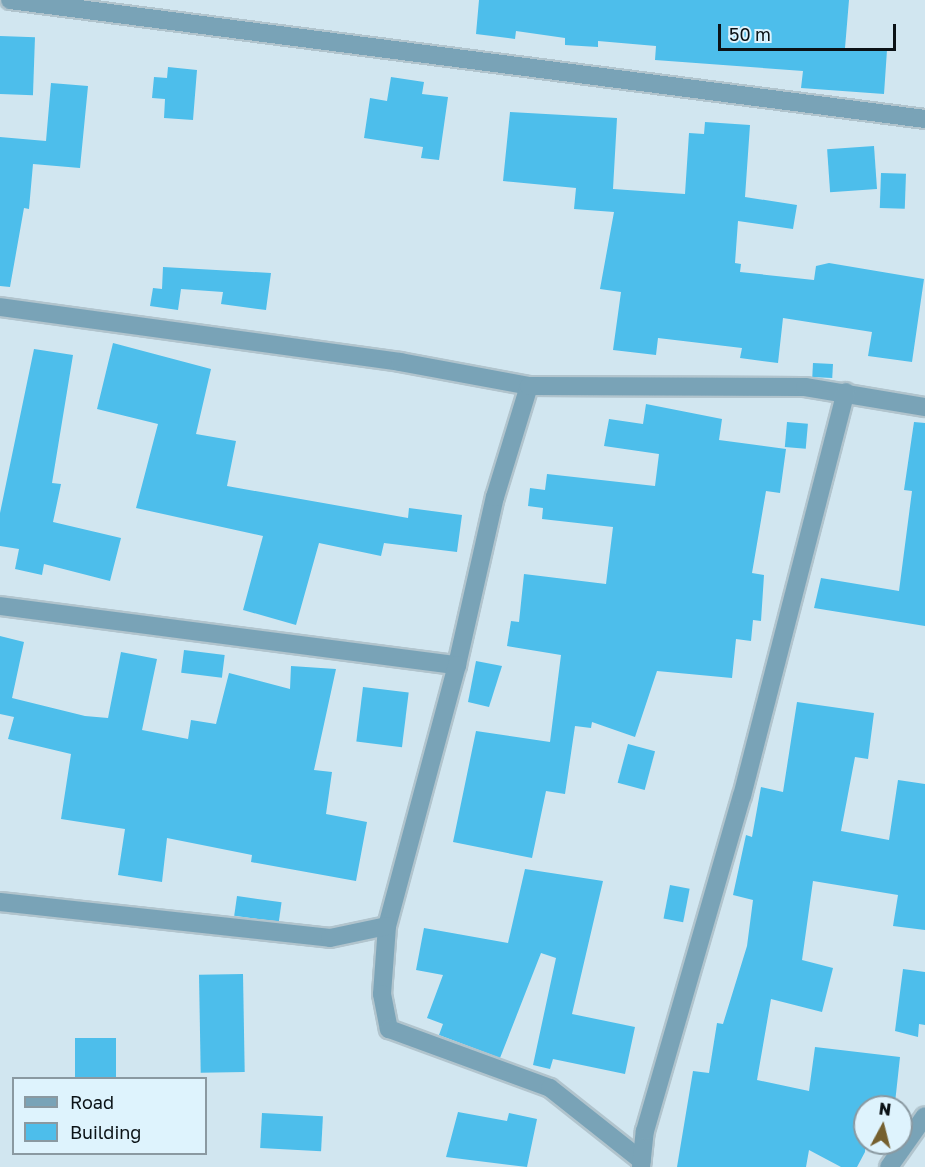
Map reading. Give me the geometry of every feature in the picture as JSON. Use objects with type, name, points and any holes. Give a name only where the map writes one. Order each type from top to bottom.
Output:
[{"type":"street","points":[[10,0],[925,119]]},
{"type":"street","points":[[0,307],[400,362],[529,386],[805,387],[925,406]]},
{"type":"street","points":[[529,386],[495,497],[457,664],[387,926],[382,994],[389,1029],[550,1088],[641,1164]]},
{"type":"street","points":[[641,1164],[645,1131],[742,796],[846,392]]},
{"type":"street","points":[[0,606],[457,664]]},
{"type":"street","points":[[0,902],[330,938],[387,926]]},
{"type":"street","points":[[889,1167],[925,1116]]},
{"type":"building","points":[[479,0],[849,0],[845,48],[887,50],[884,94],[801,88],[803,71],[655,60],[656,46],[598,41],[598,47],[565,45],[565,38],[516,31],[515,39],[476,34]]},
{"type":"building","points":[[0,36],[35,37],[33,95],[0,94]]},
{"type":"building","points":[[168,67],[197,70],[193,120],[164,118],[165,99],[152,98],[154,77],[167,78]]},
{"type":"building","points":[[391,77],[424,82],[422,94],[448,97],[439,160],[421,158],[423,147],[364,138],[370,98],[387,101]]},
{"type":"building","points":[[51,83],[88,86],[80,168],[33,164],[29,209],[24,208],[10,287],[0,286],[0,137],[46,141]]},
{"type":"building","points":[[510,112],[617,118],[613,189],[685,194],[689,133],[704,134],[705,122],[750,125],[745,197],[797,205],[793,229],[738,221],[735,263],[741,264],[740,272],[814,280],[816,266],[829,263],[924,279],[912,362],[868,356],[872,332],[783,318],[778,363],[740,358],[742,348],[658,338],[656,355],[613,350],[621,292],[600,289],[614,212],[574,209],[576,188],[503,181]]},
{"type":"building","points":[[874,146],[877,189],[830,192],[827,149]]},
{"type":"building","points":[[881,173],[906,174],[905,209],[880,208]]},
{"type":"building","points":[[163,267],[271,273],[266,310],[221,304],[223,292],[181,289],[178,310],[150,306],[153,288],[162,289]]},
{"type":"building","points":[[113,343],[211,369],[196,434],[236,441],[227,486],[408,518],[409,508],[462,515],[457,552],[384,543],[381,556],[319,543],[296,625],[243,610],[263,536],[136,508],[158,424],[97,409]]},
{"type":"building","points":[[34,349],[73,355],[52,483],[61,484],[53,522],[121,538],[110,581],[44,564],[42,575],[15,569],[19,549],[0,546],[0,513]]},
{"type":"building","points":[[813,363],[833,364],[832,378],[812,377]]},
{"type":"building","points":[[646,404],[722,419],[719,440],[786,449],[780,493],[766,491],[752,573],[764,575],[761,621],[753,620],[751,641],[736,639],[732,678],[657,671],[635,737],[592,722],[591,728],[575,726],[565,794],[546,791],[532,858],[453,842],[476,731],[550,742],[561,655],[507,646],[511,621],[519,622],[524,574],[606,584],[613,527],[542,519],[543,508],[528,506],[530,488],[545,490],[547,474],[655,486],[659,454],[604,446],[609,419],[643,424]]},
{"type":"building","points":[[787,422],[808,424],[806,449],[785,447]]},
{"type":"building","points":[[914,422],[925,423],[925,626],[814,608],[821,578],[899,591],[912,491],[904,490]]},
{"type":"building","points":[[0,636],[24,642],[12,698],[85,716],[108,718],[121,652],[157,659],[142,730],[188,739],[191,720],[216,724],[229,673],[290,689],[291,666],[336,669],[314,770],[332,772],[326,814],[367,822],[356,881],[251,862],[252,855],[167,838],[162,882],[118,875],[125,829],[61,819],[71,754],[8,739],[14,717],[0,714]]},
{"type":"building","points":[[184,650],[225,655],[222,678],[181,673]]},
{"type":"building","points":[[476,661],[502,666],[489,707],[468,702]]},
{"type":"building","points":[[363,687],[409,693],[402,747],[356,742]]},
{"type":"building","points":[[797,702],[874,713],[868,759],[855,757],[841,831],[889,840],[898,780],[925,784],[925,930],[893,926],[898,895],[813,881],[802,960],[833,968],[822,1012],[771,999],[757,1080],[809,1091],[815,1047],[900,1057],[896,1095],[853,1095],[853,1155],[863,1155],[857,1167],[841,1167],[809,1150],[806,1167],[677,1167],[693,1071],[709,1073],[717,1023],[723,1024],[747,946],[753,900],[733,895],[746,835],[752,837],[761,787],[783,792]]},
{"type":"building","points":[[628,744],[655,751],[645,790],[618,783]]},
{"type":"building","points":[[525,869],[603,881],[572,1014],[635,1027],[625,1074],[553,1059],[550,1069],[533,1065],[556,958],[541,953],[500,1058],[439,1035],[443,1024],[427,1018],[443,975],[416,970],[424,928],[508,943]]},
{"type":"building","points":[[670,885],[690,889],[683,922],[664,918]]},
{"type":"building","points":[[237,896],[282,902],[279,922],[234,916]]},
{"type":"building","points":[[903,969],[925,972],[925,1025],[919,1024],[918,1037],[895,1031]]},
{"type":"building","points":[[243,974],[245,1072],[201,1073],[199,975]]},
{"type":"building","points":[[75,1038],[116,1038],[116,1077],[75,1077]]},
{"type":"building","points":[[458,1112],[507,1121],[509,1113],[537,1119],[527,1167],[446,1157]]},
{"type":"building","points":[[262,1113],[323,1116],[321,1151],[260,1148]]}]
